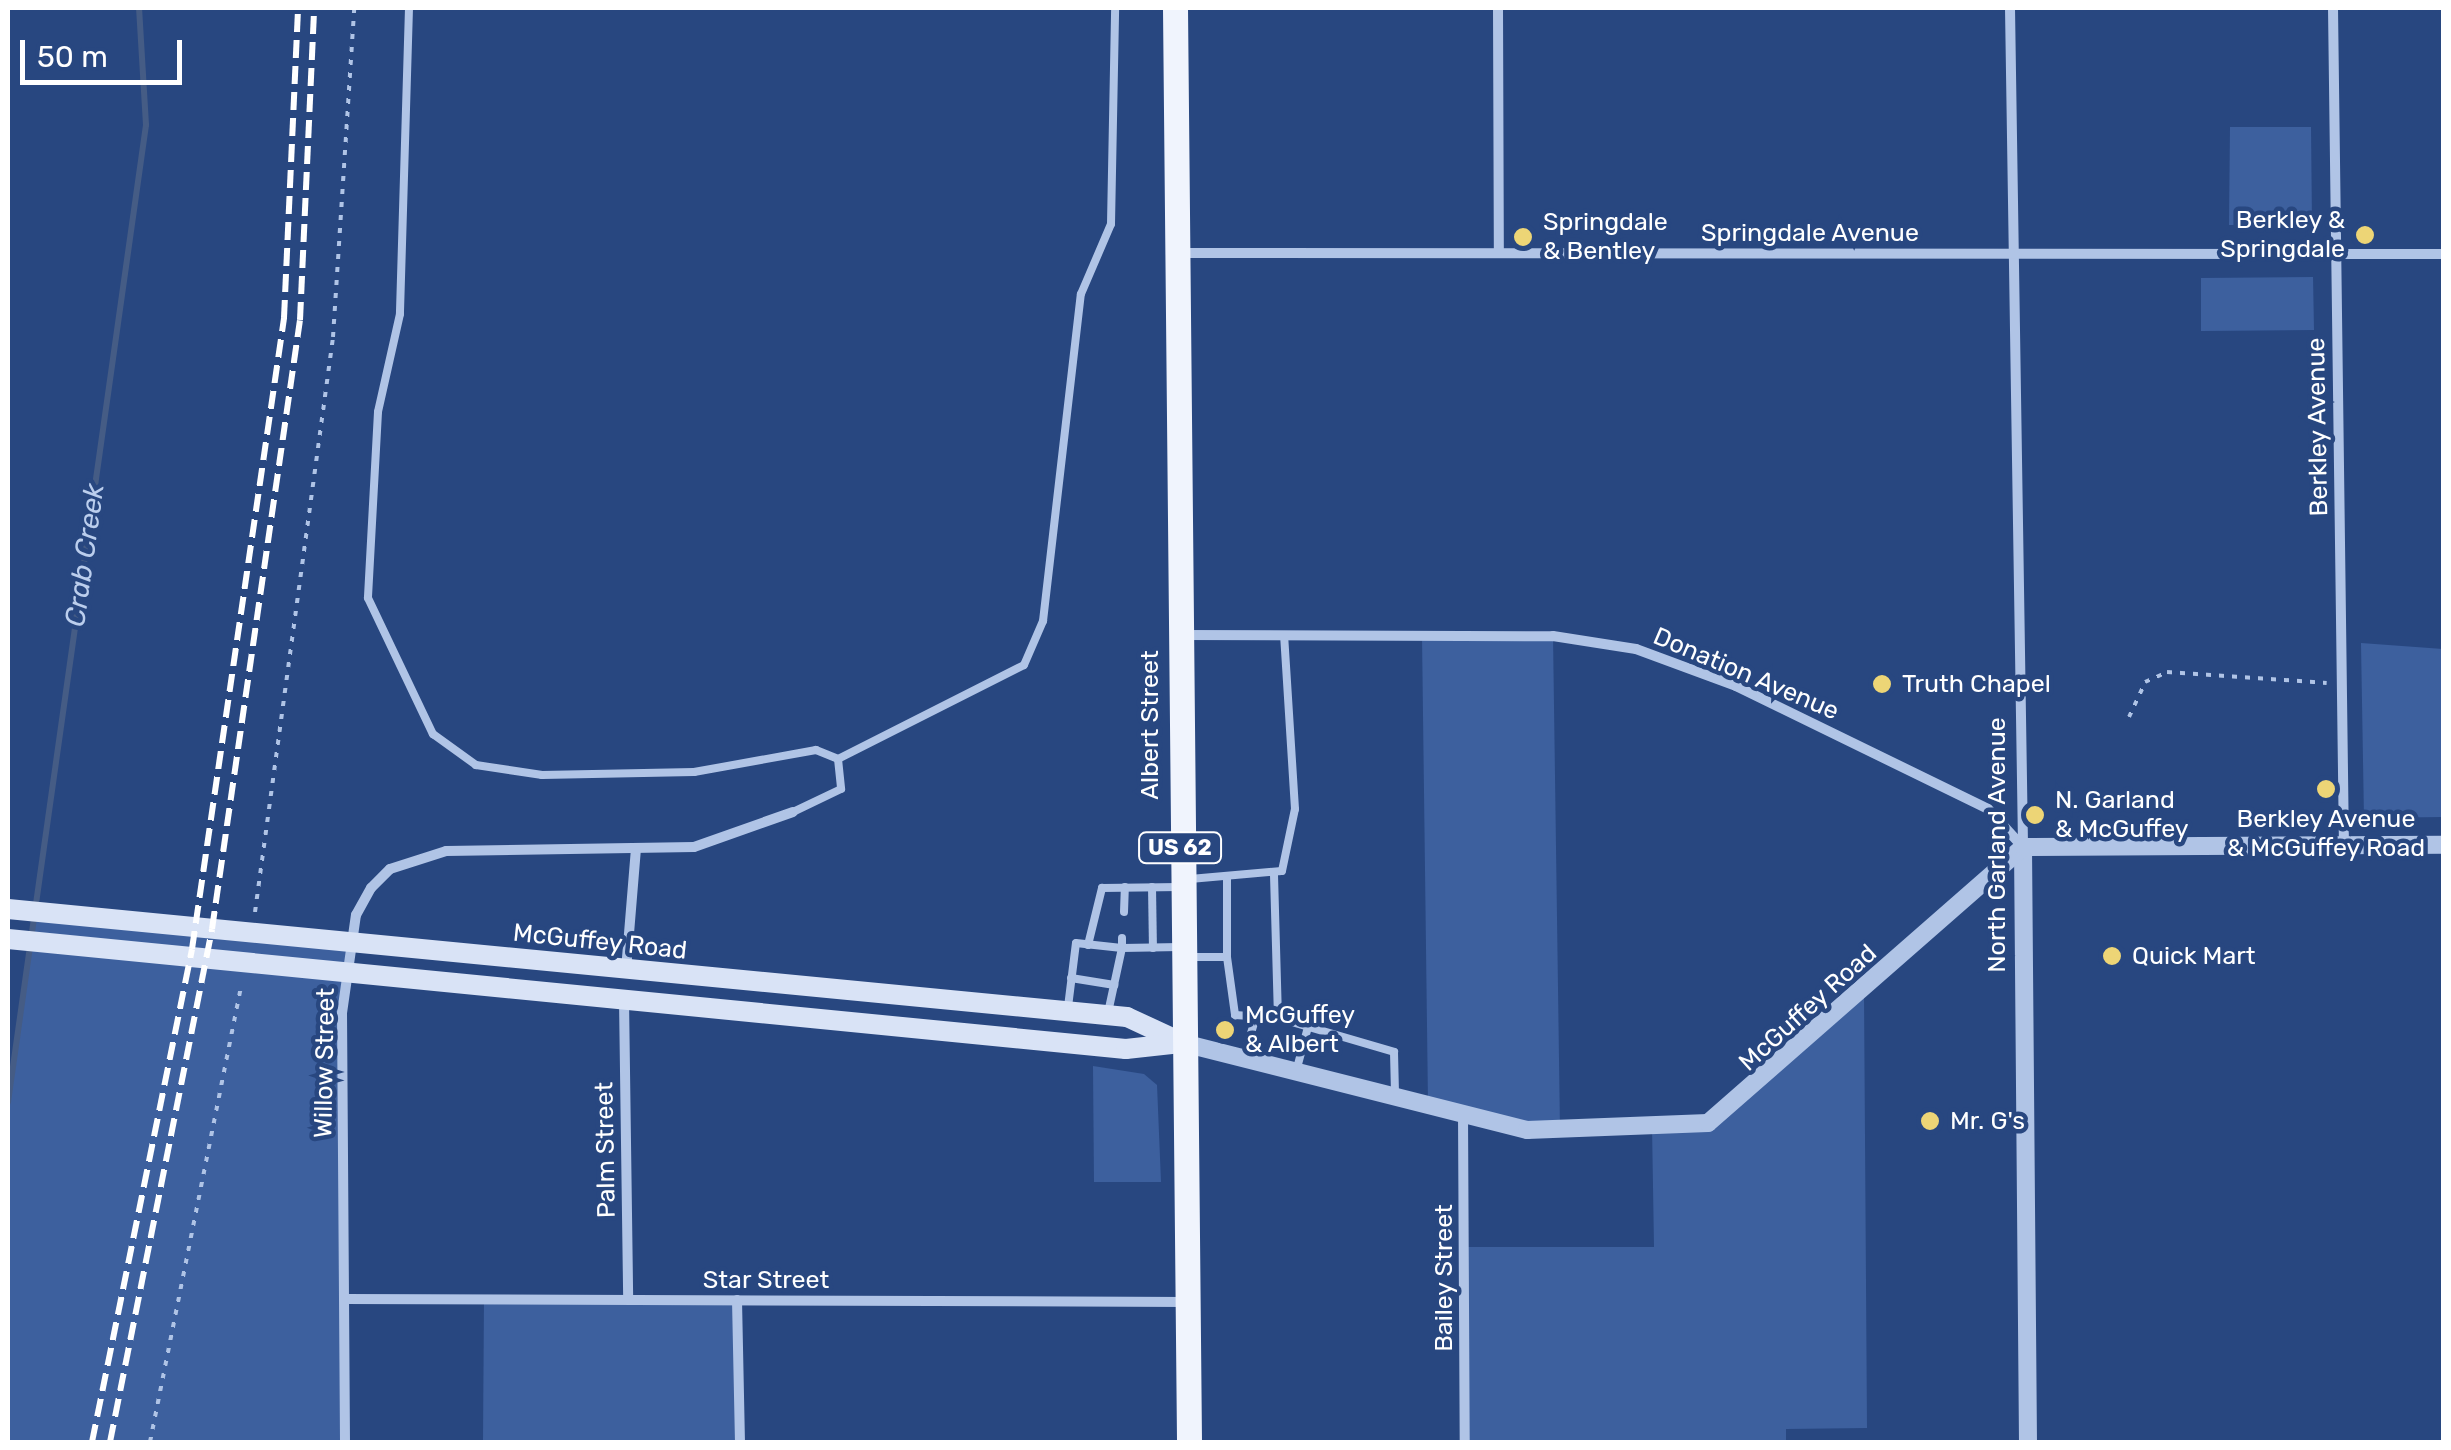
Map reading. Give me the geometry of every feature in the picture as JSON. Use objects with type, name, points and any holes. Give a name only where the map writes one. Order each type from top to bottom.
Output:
[{"type":"main road","name":"Albert Street","points":[[1175,8],[1180,952],[1189,1442]]},
{"type":"main road","name":"McGuffey Road","points":[[8,909],[1107,1015],[1183,1043]]},
{"type":"main road","name":"McGuffey Road","points":[[8,939],[1126,1049],[1183,1043]]},
{"type":"street","points":[[1498,8],[1499,252]]},
{"type":"street","name":"North Garland Avenue","points":[[2010,8],[2028,1442]]},
{"type":"street","name":"Berkley Avenue","points":[[2333,8],[2344,845]]},
{"type":"street","name":"Springdale Avenue","points":[[1177,253],[2444,254]]},
{"type":"street","name":"Donation Avenue","points":[[1180,635],[1553,636],[1636,649],[1736,686],[1988,808],[2023,846]]},
{"type":"street","name":"Willow Street","points":[[345,1442],[342,1013],[356,915],[372,888],[390,869],[446,851],[694,846],[793,812]]},
{"type":"street","points":[[2023,846],[2444,845]]},
{"type":"street","name":"McGuffey Road","points":[[1183,1043],[1544,1130],[1720,1120],[2023,846]]},
{"type":"street","points":[[626,970],[636,849]]},
{"type":"street","name":"Palm Street","points":[[624,999],[628,1300]]},
{"type":"street","name":"Bailey Street","points":[[1463,1112],[1466,1442]]},
{"type":"street","name":"Star Street","points":[[344,1299],[1187,1302]]},
{"type":"street","points":[[737,1300],[740,1442]]},
{"type":"lane","points":[[409,8],[400,314],[378,412],[366,557],[368,598],[433,734],[476,765],[542,774],[694,772],[816,750],[838,759],[1024,665],[1043,620],[1081,294],[1111,224],[1115,8]]},
{"type":"lane","points":[[1278,1018],[1274,875],[1289,850],[1295,808],[1284,635]]},
{"type":"lane","points":[[793,812],[841,789],[838,759]]},
{"type":"lane","points":[[1088,945],[1102,888],[1274,875]]},
{"type":"lane","points":[[1226,879],[1227,1001],[1235,1016],[1278,1018],[1394,1052],[1395,1094]]},
{"type":"lane","points":[[1124,887],[1124,912]]},
{"type":"lane","points":[[1152,887],[1153,948]]},
{"type":"lane","points":[[1107,1015],[1122,938]]},
{"type":"lane","points":[[1067,1012],[1076,943],[1227,957]]},
{"type":"lane","points":[[1071,978],[1114,985]]},
{"type":"lane","points":[[1244,1056],[1255,1019]]},
{"type":"lane","points":[[1297,1068],[1308,1027]]},
{"type":"path","points":[[252,931],[333,337],[354,8]]},
{"type":"path","points":[[2128,716],[2145,682],[2181,670],[2253,682],[2342,682]]},
{"type":"path","points":[[150,1442],[244,968]]},
{"type":"shaded area","points":[[2230,127],[2311,127],[2312,225],[2229,225]]},
{"type":"shaded area","points":[[2313,277],[2314,330],[2201,331],[2201,278]]},
{"type":"shaded area","points":[[1422,635],[1553,636],[1560,1130],[1428,1103]]},
{"type":"shaded area","points":[[2361,643],[2443,649],[2443,817],[2364,818]]},
{"type":"shaded area","points":[[36,913],[352,943],[342,1013],[345,1442],[8,1442],[8,1116]]},
{"type":"shaded area","points":[[1864,993],[1867,1428],[1786,1429],[1786,1442],[1465,1442],[1464,1247],[1654,1247],[1652,1126],[1708,1123]]},
{"type":"shaded area","points":[[1093,1066],[1144,1074],[1157,1085],[1161,1182],[1094,1182]]},
{"type":"shaded area","points":[[484,1299],[737,1300],[740,1442],[483,1442]]},
{"type":"waterway","name":"Crab Creek","points":[[8,1102],[146,125],[139,8]]},
{"type":"railway","points":[[92,1442],[192,949],[284,318],[298,8]]},
{"type":"railway","points":[[110,1442],[212,929],[300,320],[314,8]]},
{"type":"place","name":"Berkley & Springdale","points":[[2365,235]]},
{"type":"place","name":"Springdale & Bentley","points":[[1523,237]]},
{"type":"place","name":"Truth Chapel","points":[[1882,684]]},
{"type":"place","name":"Berkley Avenue & McGuffey Road","points":[[2326,789]]},
{"type":"place","name":"N. Garland & McGuffey","points":[[2035,815]]},
{"type":"place","name":"Quick Mart","points":[[2112,956]]},
{"type":"place","name":"McGuffey & Albert","points":[[1225,1030]]},
{"type":"place","name":"Mr. G's","points":[[1930,1121]]}]
